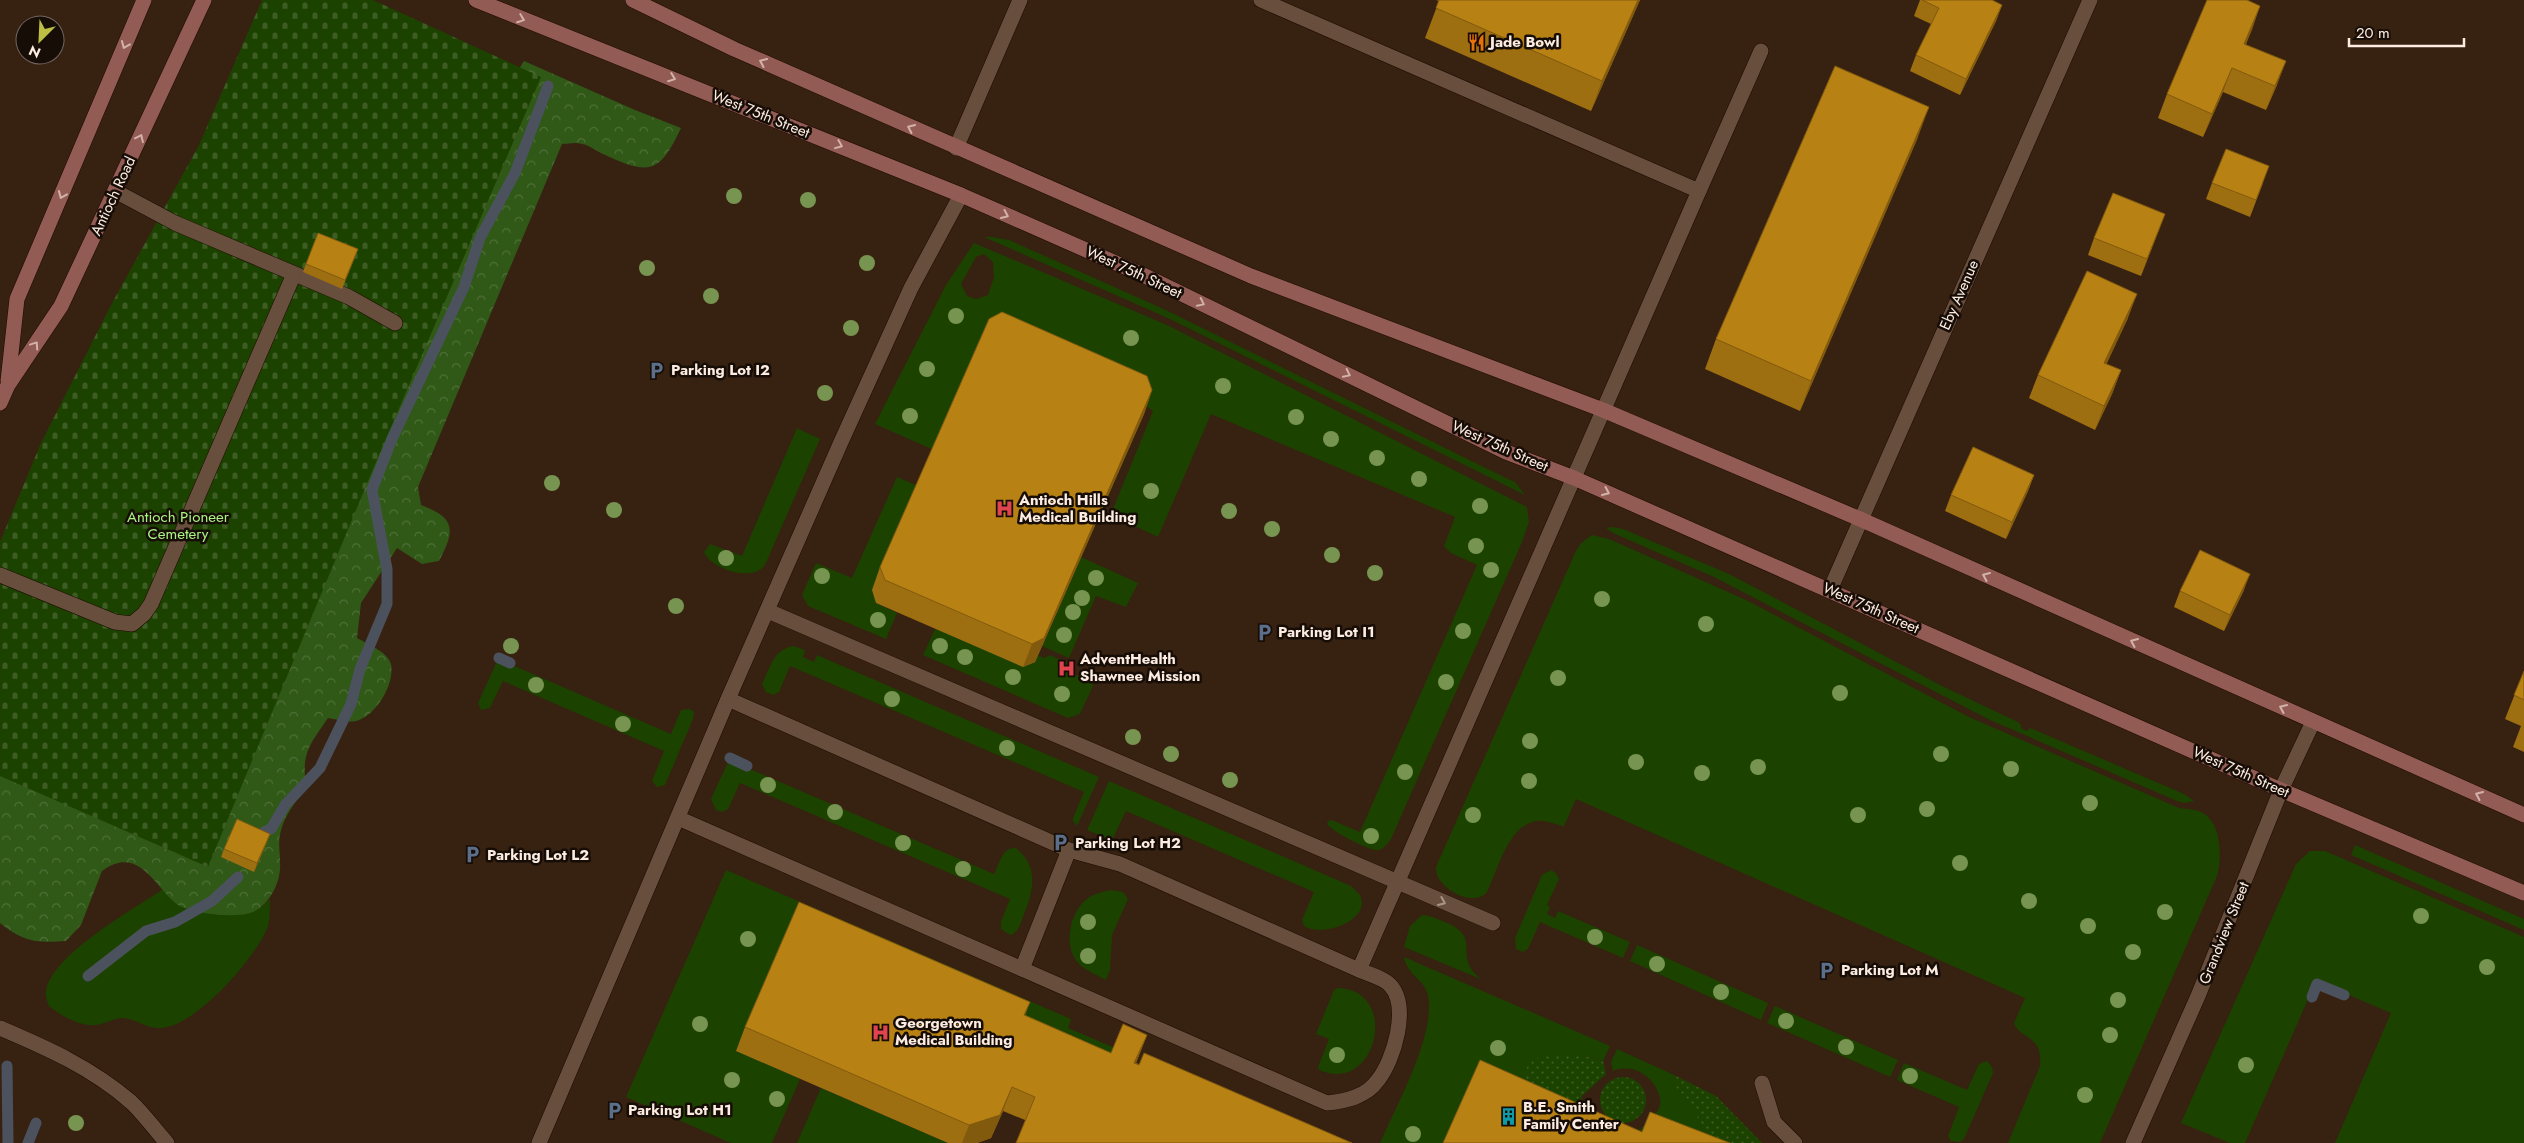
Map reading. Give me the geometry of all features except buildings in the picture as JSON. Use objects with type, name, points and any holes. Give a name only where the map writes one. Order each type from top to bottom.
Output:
[{"type":"main road","name":"Antioch Road","points":[[0,403],[17,299],[144,0]]},
{"type":"main road","name":"Antioch Road","points":[[4,384],[61,306],[204,0]]},
{"type":"main road","name":"West 75th Street","points":[[476,0],[961,195],[1143,275],[1506,452],[1574,478],[2281,790],[2524,893]]},
{"type":"main road","points":[[633,0],[734,49],[956,148],[1252,276],[1603,410],[1860,519],[2524,815]]},
{"type":"street","points":[[956,148],[1020,0]]},
{"type":"street","points":[[1260,0],[1699,191]]},
{"type":"street","name":"Eby Avenue","points":[[1830,590],[2090,0]]},
{"type":"street","points":[[1359,970],[1761,51]]},
{"type":"street","points":[[115,191],[175,223],[349,297],[395,324]]},
{"type":"street","points":[[539,1143],[728,699],[911,288],[961,195]]},
{"type":"street","points":[[0,575],[115,622],[132,624],[144,614],[151,604],[294,274]]},
{"type":"street","points":[[768,611],[1493,923]]},
{"type":"street","points":[[678,818],[1326,1103],[1358,1096],[1378,1081],[1397,1035],[1400,1017],[1399,1001],[1390,985],[1120,864],[1069,850],[728,699]]},
{"type":"street","name":"Grandview Street","points":[[2133,1143],[2198,996],[2281,790],[2313,722]]},
{"type":"street","points":[[1022,969],[1069,850]]},
{"type":"street","points":[[0,1028],[67,1057],[100,1078],[132,1103],[167,1143]]},
{"type":"street","points":[[1762,1083],[1774,1122],[1795,1143]]},
{"type":"green space","name":"Antioch Pioneer Cemetery","points":[[262,0],[373,0],[541,77],[371,474],[208,867],[0,776],[0,542],[41,443],[110,307],[199,145]]},
{"type":"green space","points":[[524,61],[681,128],[666,155],[659,162],[651,166],[642,167],[619,161],[577,143],[562,144],[418,487],[421,505],[441,515],[449,526],[450,533],[445,550],[439,561],[422,564],[397,548],[361,603],[357,638],[386,656],[391,664],[390,681],[377,706],[370,713],[356,721],[328,718],[312,742],[305,761],[303,788],[285,819],[281,831],[279,842],[279,876],[275,889],[262,906],[250,913],[216,915],[197,912],[182,907],[173,901],[139,866],[128,862],[116,863],[102,871],[81,925],[66,941],[38,941],[16,934],[0,923],[0,718],[501,97]]},
{"type":"green space","points":[[984,237],[1009,240],[1168,311],[1515,482],[1525,495],[1170,319]]},
{"type":"green space","points":[[974,243],[1167,325],[1527,507],[1529,522],[1522,542],[1391,839],[1383,848],[1375,850],[1359,844],[1334,830],[1327,823],[1330,820],[1334,821],[1360,832],[1477,565],[1451,553],[1444,546],[1455,517],[1211,414],[1158,537],[1118,518],[1113,509],[1153,411],[1138,400],[934,450],[875,424],[946,285]],"holes":[[[984,254],[993,262],[994,277],[988,295],[976,299],[967,296],[961,284],[976,257]]]},
{"type":"green space","points":[[797,428],[820,439],[765,565],[751,573],[742,573],[733,572],[715,564],[704,552],[710,544],[742,556]]},
{"type":"green space","points":[[897,477],[918,486],[876,603],[897,613],[886,639],[808,606],[802,595],[816,563],[852,578]]},
{"type":"green space","points":[[1606,528],[1623,529],[1729,574],[1942,686],[2018,722],[2021,728],[2027,731],[2030,728],[2184,794],[2194,801],[2184,803],[2177,801],[1990,720],[1714,577],[1615,534]]},
{"type":"green space","points":[[1592,535],[1609,539],[1746,600],[1969,717],[2179,808],[2201,812],[2209,818],[2214,825],[2219,842],[2220,860],[2217,876],[2100,1143],[2008,1143],[2040,1066],[2040,1056],[2035,1043],[2021,1032],[2014,1023],[2025,998],[1576,799],[1564,826],[1537,821],[1527,824],[1511,839],[1487,892],[1481,897],[1464,897],[1441,882],[1437,875],[1436,867],[1575,553],[1581,543]]},
{"type":"green space","points":[[1081,557],[1138,583],[1126,607],[1096,596],[1069,658],[1042,646]]},
{"type":"green space","points":[[935,629],[1035,662],[1038,655],[1044,658],[1050,655],[1067,663],[1064,670],[1092,682],[1093,686],[1080,714],[1068,718],[923,655]]},
{"type":"green space","points":[[793,646],[805,650],[803,657],[814,662],[817,655],[1099,777],[1077,826],[1073,818],[1084,792],[790,666],[779,692],[773,695],[766,692],[762,684],[773,660],[781,651]]},
{"type":"green space","points":[[498,659],[671,734],[681,710],[690,709],[694,712],[693,719],[665,785],[657,787],[652,781],[664,751],[503,681],[490,708],[481,710],[478,703]]},
{"type":"green space","points":[[729,760],[994,874],[1004,853],[1011,848],[1016,848],[1029,863],[1032,880],[1030,898],[1018,928],[1010,935],[1001,929],[1001,922],[1010,899],[740,783],[728,809],[722,812],[716,810],[711,799]]},
{"type":"green space","points":[[1109,781],[1351,886],[1360,895],[1362,904],[1359,912],[1353,919],[1333,928],[1312,929],[1304,926],[1302,920],[1314,892],[1126,811],[1113,838],[1106,838],[1087,830]]},
{"type":"green space","points":[[2355,845],[2524,919],[2524,930],[2351,855]]},
{"type":"green space","points":[[2310,851],[2325,851],[2524,937],[2524,1143],[2335,1143],[2391,1013],[2316,981],[2245,1143],[2230,1143],[2181,1123],[2296,864]]},
{"type":"green space","points":[[726,870],[1071,1019],[1068,1028],[1115,1048],[1102,1077],[736,1050],[800,1079],[772,1143],[731,1143],[626,1097]]},
{"type":"green space","points":[[1551,870],[1556,873],[1559,879],[1547,905],[1550,907],[1547,914],[1555,918],[1558,911],[1630,942],[1623,958],[1540,922],[1528,949],[1523,952],[1516,949],[1515,938],[1542,875]]},
{"type":"green space","points":[[163,889],[172,900],[262,907],[270,899],[268,926],[262,939],[251,956],[221,990],[204,1006],[187,1018],[171,1026],[156,1028],[123,1018],[97,1025],[82,1024],[64,1016],[49,1006],[46,991],[52,977],[63,962],[96,934]]},
{"type":"green space","points":[[1110,890],[1123,892],[1128,899],[1112,935],[1110,970],[1106,980],[1088,971],[1074,957],[1071,948],[1070,929],[1077,911],[1088,898]]},
{"type":"green space","points":[[1422,915],[1431,916],[1457,928],[1466,942],[1469,964],[1474,972],[1483,980],[1404,947],[1410,926]]},
{"type":"green space","points":[[1637,945],[1768,1003],[1761,1020],[1630,961]]},
{"type":"green space","points":[[1404,957],[1610,1046],[1603,1061],[1578,1054],[1552,1054],[1514,1094],[1444,1143],[1380,1143],[1421,1050],[1429,1011],[1426,990],[1408,968]]},
{"type":"green space","points":[[1338,988],[1358,993],[1370,1005],[1375,1022],[1374,1040],[1367,1056],[1355,1068],[1339,1074],[1319,1070],[1318,1067],[1329,1039],[1316,1034],[1334,990]]},
{"type":"green space","points":[[1775,1006],[1898,1060],[1890,1077],[1767,1023]]},
{"type":"green space","points":[[1617,1049],[1674,1075],[1675,1086],[1692,1104],[1704,1133],[1640,1139],[1635,1137],[1657,1111],[1660,1106],[1660,1099],[1657,1089],[1652,1082],[1640,1072],[1628,1069],[1613,1071],[1611,1062]]},
{"type":"green space","points":[[1552,1054],[1578,1054],[1603,1061],[1606,1074],[1582,1096],[1580,1107],[1517,1087],[1529,1064],[1538,1058]]},
{"type":"green space","points":[[1987,1061],[1992,1067],[1993,1073],[1964,1139],[1960,1142],[1951,1141],[1948,1136],[1959,1107],[1897,1080],[1904,1063],[1967,1090],[1979,1064]]},
{"type":"green space","points":[[1674,1075],[1716,1096],[1762,1143],[1719,1143],[1704,1133],[1692,1104],[1675,1086]]},
{"type":"green space","points":[[1618,1077],[1628,1077],[1642,1087],[1646,1100],[1642,1113],[1636,1119],[1628,1123],[1618,1123],[1604,1113],[1600,1105],[1600,1095],[1610,1081]]},
{"type":"green space","points":[[821,1088],[948,1143],[797,1143]]},
{"type":"waterway","points":[[264,832],[271,829],[285,805],[320,768],[351,704],[360,669],[387,604],[387,569],[372,490],[392,439],[464,287],[480,238],[515,173],[548,86]]},
{"type":"waterway","points":[[499,658],[510,663]]},
{"type":"waterway","points":[[730,758],[747,766]]},
{"type":"waterway","points":[[88,976],[146,931],[175,922],[212,901],[238,877]]},
{"type":"waterway","points":[[2312,997],[2317,984],[2344,995]]},
{"type":"waterway","points":[[7,1066],[8,1143]]},
{"type":"waterway","points":[[28,1143],[36,1123]]},
{"type":"place","name":"Jade Bowl","points":[[1476,42]]},
{"type":"place","name":"Parking Lot I2","points":[[657,370]]},
{"type":"place","name":"Antioch Hills Medical Building","points":[[1005,509]]},
{"type":"place","name":"Parking Lot I1","points":[[1264,632]]},
{"type":"place","name":"AdventHealth Shawnee Mission","points":[[1066,668]]},
{"type":"place","name":"Parking Lot H2","points":[[1061,843]]},
{"type":"place","name":"Parking Lot L2","points":[[473,855]]},
{"type":"place","name":"Parking Lot M","points":[[1827,970]]},
{"type":"place","name":"Georgetown Medical Building","points":[[881,1032]]},
{"type":"place","name":"Parking Lot H1","points":[[614,1110]]},
{"type":"place","name":"B.E. Smith Family Center","points":[[1509,1116]]}]
